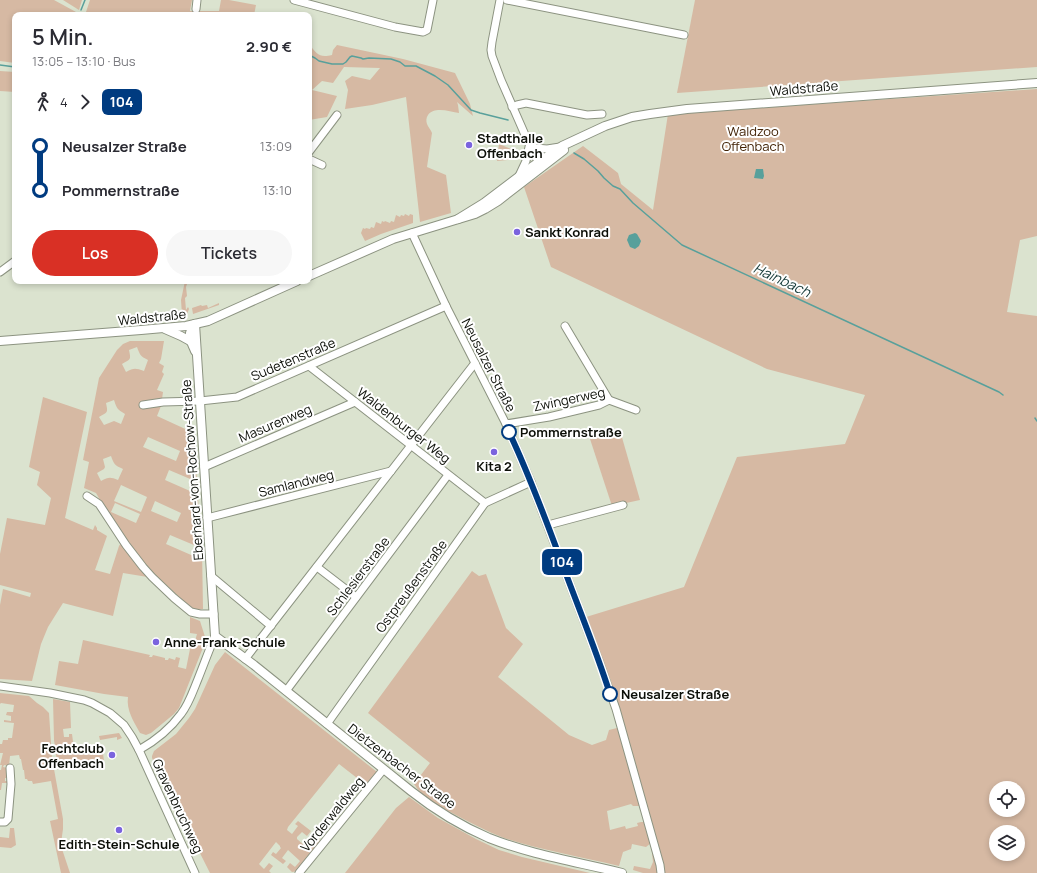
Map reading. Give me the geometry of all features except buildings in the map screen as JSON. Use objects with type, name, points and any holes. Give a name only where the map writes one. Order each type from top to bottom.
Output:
[{"type":"main road","name":"Waldstraße","points":[[458,219],[484,203],[518,177],[578,140],[605,126],[632,117],[680,110],[1037,83]]},
{"type":"main road","name":"Waldstraße","points":[[312,275],[387,242],[475,214],[485,209],[536,171],[562,146],[578,140]]},
{"type":"main road","name":"Waldstraße","points":[[0,341],[195,324],[210,320],[281,284]]},
{"type":"main road","points":[[195,324],[189,335],[190,341],[197,355]]},
{"type":"main road","name":"Eberhard-von-Rochow-Straße","points":[[195,324],[215,636]]},
{"type":"main road","points":[[162,328],[190,341]]},
{"type":"main road","name":"Dietzenbacher Straße","points":[[215,636],[286,691],[383,770],[442,814],[489,837],[510,845],[622,873]]},
{"type":"street","points":[[196,9],[197,0]]},
{"type":"street","points":[[294,0],[395,27],[423,32],[427,30],[429,26],[434,0]]},
{"type":"street","points":[[500,0],[491,53],[497,71],[533,155],[544,162]]},
{"type":"street","points":[[507,0],[684,35]]},
{"type":"street","points":[[512,107],[518,104],[526,103],[587,115],[602,114]]},
{"type":"street","points":[[312,148],[337,115]]},
{"type":"street","points":[[528,142],[536,148],[544,162]]},
{"type":"street","points":[[518,177],[528,155],[528,142]]},
{"type":"street","points":[[536,148],[547,149],[562,146]]},
{"type":"street","points":[[312,161],[322,166]]},
{"type":"street","name":"Neusalzer Straße","points":[[412,233],[474,363],[506,424],[548,525],[616,709],[661,873]]},
{"type":"street","points":[[0,272],[12,263]]},
{"type":"street","name":"Sudetenstraße","points":[[143,405],[163,402],[200,401],[237,397],[446,306]]},
{"type":"street","points":[[565,326],[609,400]]},
{"type":"street","points":[[245,659],[474,363]]},
{"type":"street","name":"Waldenburger Weg","points":[[309,366],[485,503]]},
{"type":"street","name":"Zwingerweg","points":[[506,424],[549,417],[599,405],[609,400],[636,410]]},
{"type":"street","name":"Masurenweg","points":[[204,467],[355,402]]},
{"type":"street","name":"Samlandweg","points":[[207,518],[391,471]]},
{"type":"street","name":"Schlesierstraße","points":[[286,691],[448,474]]},
{"type":"street","name":"Ostpreußenstraße","points":[[327,724],[485,503],[531,482]]},
{"type":"street","points":[[87,496],[99,504],[136,558],[164,589],[191,612],[200,614],[214,614]]},
{"type":"street","points":[[548,525],[623,505]]},
{"type":"street","points":[[317,567],[356,597]]},
{"type":"street","points":[[211,576],[271,626]]},
{"type":"street","name":"Eberhard-von-Rochow-Straße","points":[[139,750],[166,730],[181,714],[193,693],[215,636]]},
{"type":"street","name":"Gravenbruchweg","points":[[0,686],[50,693],[84,700],[110,712],[124,725],[139,750],[195,873]]},
{"type":"street","points":[[0,822],[5,822],[8,819],[11,784],[10,768]]},
{"type":"street","name":"Vorderwaldweg","points":[[299,873],[383,770]]},
{"type":"green space","points":[[0,0],[54,0],[76,12],[12,12],[12,63],[0,61]]},
{"type":"green space","points":[[63,0],[82,0],[79,10]]},
{"type":"green space","points":[[90,0],[192,0],[190,11],[219,11],[221,0],[256,5],[255,12],[86,12]]},
{"type":"green space","points":[[695,0],[1037,0],[1037,67],[677,93]]},
{"type":"green space","points":[[337,45],[403,59],[455,73],[470,104],[473,116],[457,102],[459,113],[439,110],[431,112],[426,120],[432,133],[427,167],[446,175],[451,213],[420,222],[406,97],[372,105],[345,109],[348,90],[345,81],[352,76],[370,80],[380,68],[344,67],[333,83],[322,81],[312,90],[312,48],[316,53],[328,56],[332,55],[333,50]]},
{"type":"green space","points":[[0,71],[12,72],[12,92],[0,91]]},
{"type":"green space","name":"Waldzoo Offenbach","points":[[1037,89],[1037,236],[1020,240],[1007,312],[1037,316],[1037,873],[665,873],[611,681],[586,617],[684,587],[737,457],[845,444],[865,395],[767,369],[551,267],[524,187],[583,146],[618,173],[621,184],[653,210],[668,114]]},
{"type":"green space","points":[[312,90],[337,96],[327,117],[312,120]]},
{"type":"green space","points":[[499,144],[516,151],[516,159],[497,161]]},
{"type":"green space","points":[[405,214],[409,216],[410,214],[413,215],[413,223],[365,241],[361,233],[363,228],[374,228],[376,222],[381,224],[382,221],[390,223],[391,221],[394,222],[396,215],[400,217],[401,215],[404,216]]},
{"type":"green space","points":[[184,284],[187,284],[187,296],[185,298],[186,310],[188,307],[189,309],[187,314],[182,315],[181,300]]},
{"type":"green space","points":[[219,303],[219,305],[193,314],[192,308],[207,305],[208,308]]},
{"type":"green space","points":[[130,341],[164,341],[159,363],[164,366],[162,372],[164,374],[157,390],[163,392],[161,406],[157,416],[194,433],[202,548],[203,609],[192,609],[160,579],[123,573],[113,616],[63,603],[48,627],[41,644],[32,681],[0,679],[0,605],[3,589],[30,597],[31,593],[0,585],[0,554],[7,518],[45,525],[51,498],[37,485],[40,472],[29,467],[43,397],[87,412],[65,518],[93,530],[95,525],[97,530],[107,536],[95,570],[110,574],[119,546],[125,537],[107,512],[96,493],[84,488],[89,462],[83,460],[99,378],[117,350],[123,344]],"holes":[[[137,347],[141,355],[148,360],[144,371],[135,369],[126,372],[122,364],[130,358],[129,350]],[[114,400],[120,411],[125,414],[121,424],[114,421],[104,425],[99,417],[107,411],[106,403]],[[148,437],[180,451],[176,461],[143,447]],[[111,456],[115,464],[123,469],[118,480],[110,478],[101,481],[97,473],[105,467],[103,459]],[[169,470],[195,481],[190,491],[165,480]],[[121,485],[147,497],[141,512],[114,501]],[[155,501],[181,513],[177,522],[151,511]],[[115,503],[140,514],[136,523],[111,512]],[[170,535],[201,548],[198,558],[166,544]]]},
{"type":"green space","points":[[621,434],[640,500],[612,506],[590,439]]},
{"type":"green space","points":[[472,571],[479,576],[486,574],[506,628],[523,644],[498,677],[569,735],[592,745],[606,740],[609,730],[617,728],[641,806],[633,806],[631,804],[607,811],[610,830],[625,826],[626,829],[638,826],[637,823],[645,822],[651,843],[646,847],[632,844],[631,849],[623,852],[619,866],[546,850],[504,838],[436,804],[421,793],[414,784],[430,763],[368,713]]},
{"type":"green space","points":[[190,617],[200,621],[206,640],[179,708],[151,733],[146,735],[140,733],[129,711],[128,697],[55,685],[59,661],[78,664],[83,640],[150,655],[149,657],[152,657],[153,655],[165,658],[165,660],[168,660],[169,658],[175,660],[176,657],[180,658],[178,667],[186,669],[190,649],[187,648],[189,639],[195,641],[197,634],[190,633]]},
{"type":"green space","points":[[225,652],[377,772],[366,785],[339,764],[288,827],[287,830],[292,834],[298,826],[295,824],[298,821],[311,831],[307,836],[302,832],[297,837],[297,839],[305,846],[307,843],[312,847],[317,842],[311,837],[314,834],[319,838],[320,842],[298,871],[292,872],[287,867],[290,863],[295,867],[300,861],[288,850],[282,858],[286,861],[283,864],[271,855],[273,852],[276,854],[281,848],[276,842],[259,864],[264,869],[269,863],[273,866],[269,871],[271,873],[210,873],[152,758],[154,751],[176,734],[189,718],[195,709],[215,665]]},
{"type":"green space","points":[[0,693],[29,696],[49,713],[52,758],[63,819],[61,846],[70,873],[61,873],[50,821],[58,819],[51,781],[33,784],[32,781],[28,781],[25,779],[24,770],[19,755],[10,756],[9,766],[4,765],[3,767],[8,768],[7,778],[5,778],[7,783],[2,783],[0,790],[0,770],[2,765],[0,765],[3,753],[0,753],[0,744],[2,744],[3,740],[12,738],[14,723],[4,722],[4,720],[11,721],[11,716],[6,715],[7,712],[13,712],[14,705],[0,704]]},
{"type":"green space","points":[[53,699],[70,702],[71,728],[63,729],[64,737],[69,737],[69,734],[72,734],[74,749],[78,753],[83,749],[102,746],[104,761],[58,768],[54,740]]},
{"type":"green space","points":[[119,733],[122,738],[117,740],[117,737],[100,740],[99,736]]},
{"type":"green space","points":[[409,797],[438,818],[499,850],[590,873],[345,873],[396,808]]},
{"type":"green space","points":[[10,828],[14,828],[16,845],[11,848],[0,847],[0,837],[9,838]]},
{"type":"green space","points":[[651,843],[659,871],[657,873],[643,873],[633,870],[634,866],[650,869],[653,862]]},
{"type":"water","points":[[756,169],[763,169],[763,179],[754,178]]},
{"type":"water","points":[[635,233],[641,241],[639,246],[635,249],[630,247],[627,240],[629,235]]},
{"type":"waterway","points":[[81,10],[85,0]]},
{"type":"waterway","name":"Hainbach","points":[[312,56],[319,61],[332,64],[343,64],[352,56],[363,59],[391,59],[400,62],[405,66],[416,66],[448,85],[471,110],[508,120]]},
{"type":"waterway","name":"Hainbach","points":[[0,65],[12,67]]},
{"type":"waterway","name":"Hainbach","points":[[574,153],[584,159],[613,186],[620,189],[633,203],[682,245],[1003,395]]},
{"type":"bus line","name":"104","points":[[509,432],[538,500],[610,694]]},
{"type":"place","name":"Stadthalle Offenbach","points":[[469,145]]},
{"type":"place","name":"Sankt Konrad","points":[[517,232]]},
{"type":"place","name":"Pommernstraße","points":[[509,432]]},
{"type":"place","name":"Kita 2","points":[[494,452]]},
{"type":"place","name":"Anne-Frank-Schule","points":[[156,642]]},
{"type":"place","name":"Neusalzer Straße","points":[[610,694]]},
{"type":"place","name":"Fechtclub Offenbach","points":[[112,755]]},
{"type":"place","name":"Edith-Stein-Schule","points":[[119,830]]}]
